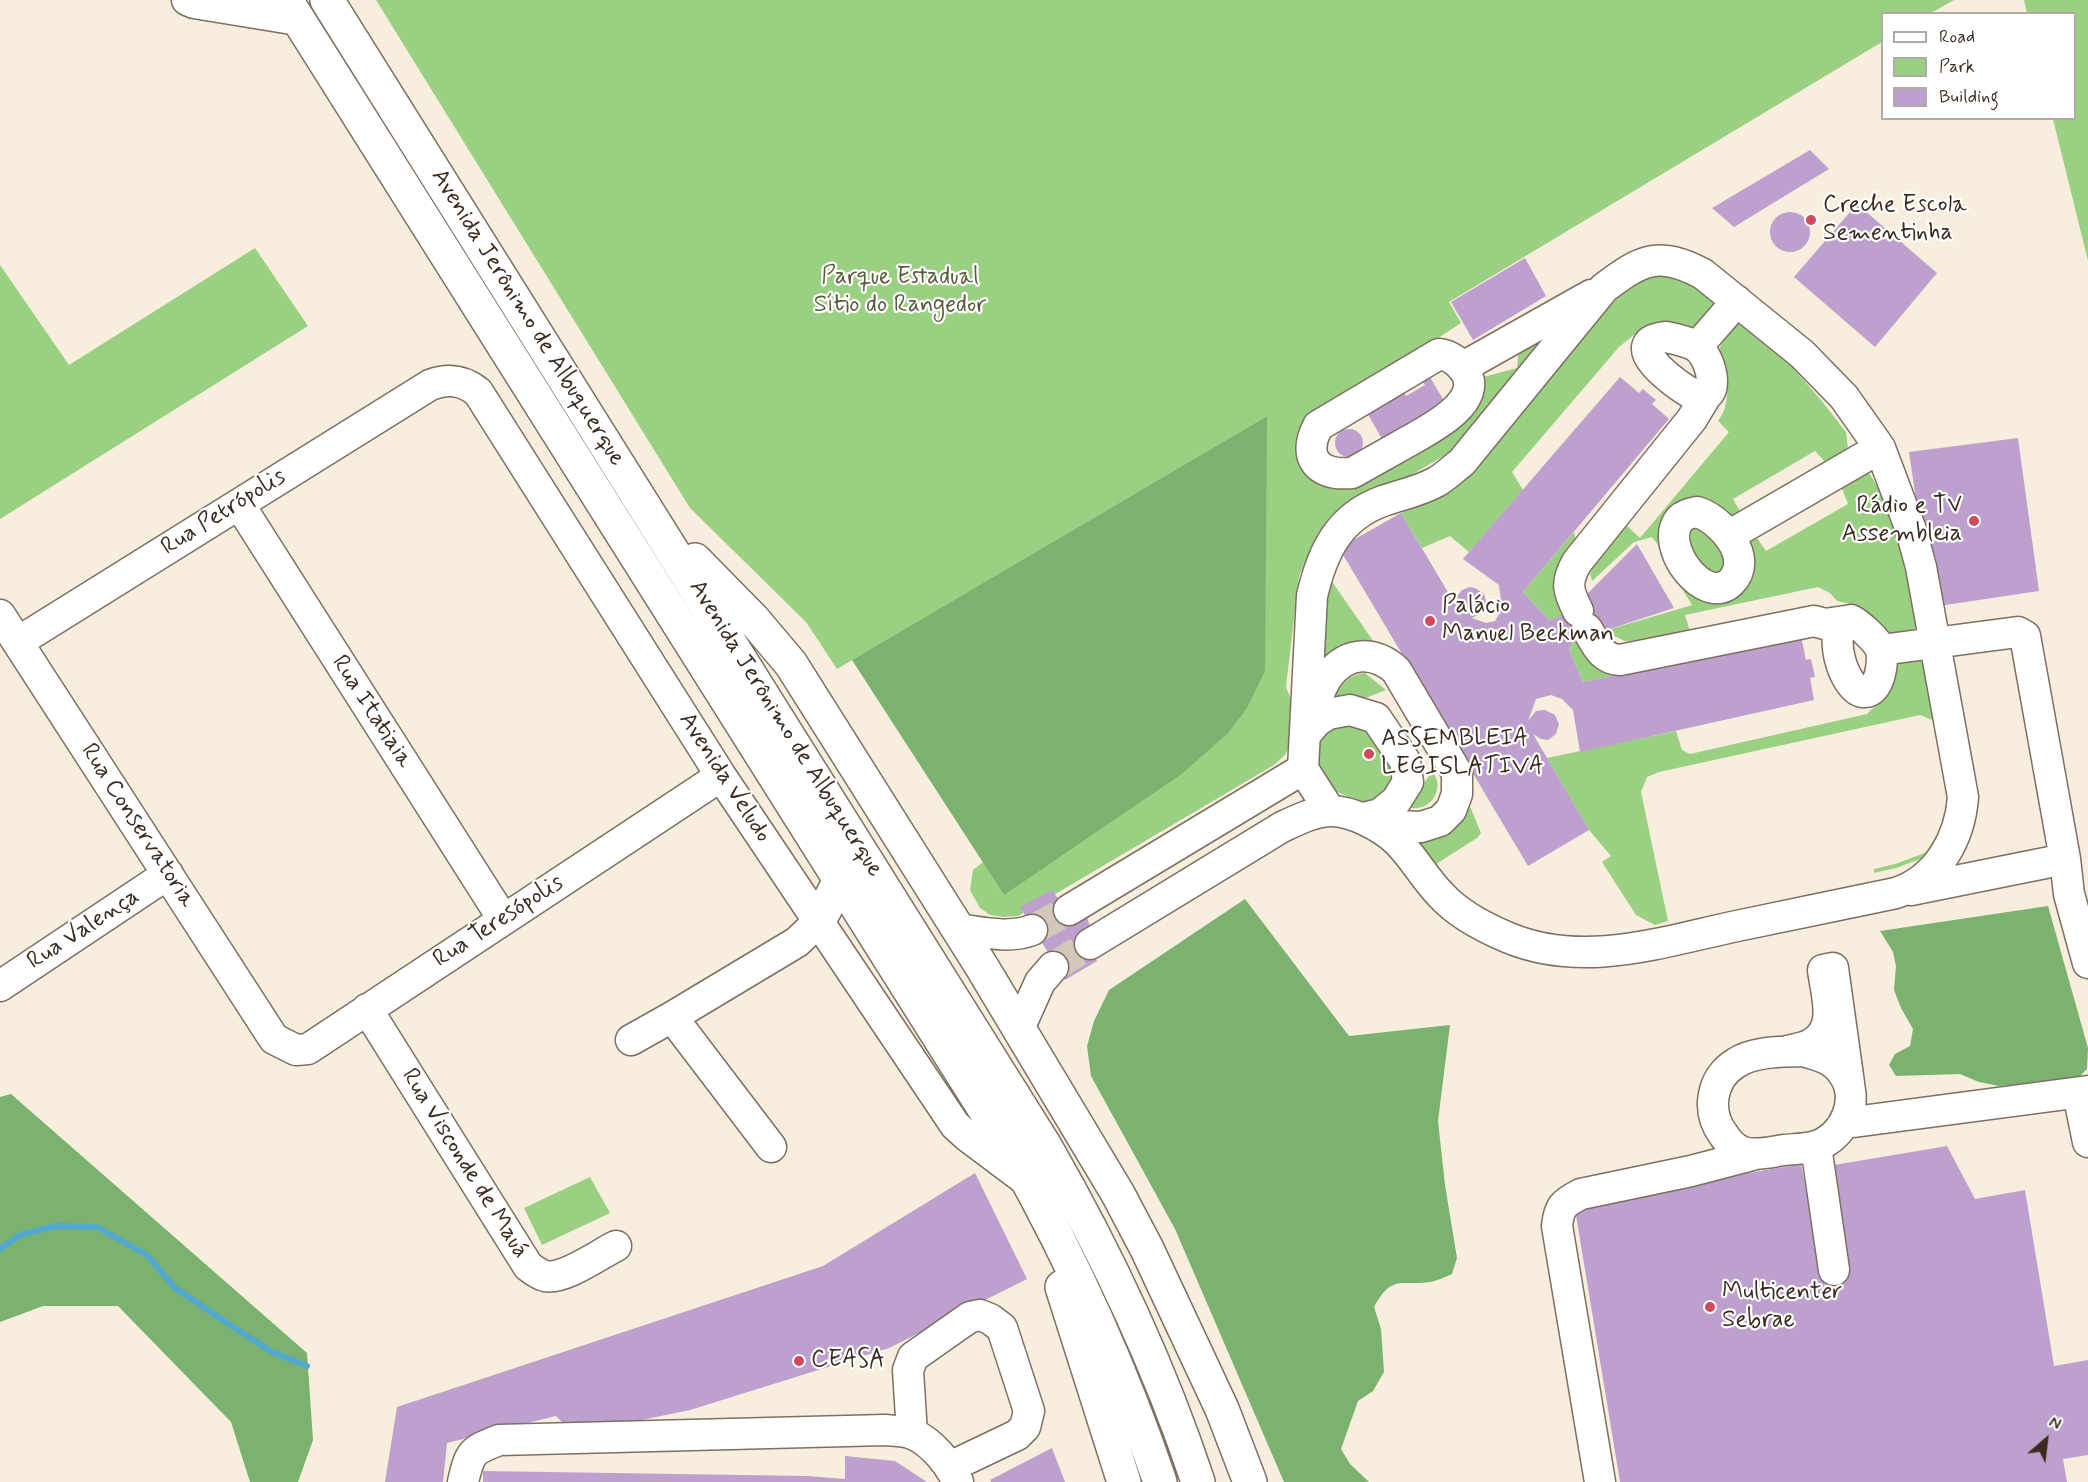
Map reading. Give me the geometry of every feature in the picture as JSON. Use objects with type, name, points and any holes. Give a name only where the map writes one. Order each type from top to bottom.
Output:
[{"type":"main road","name":"Avenida Jerônimo de Albuquerque","points":[[327,0],[1045,1146],[1086,1218],[1120,1285],[1183,1436],[1198,1482]]},
{"type":"main road","name":"Avenida Jerônimo de Albuquerque","points":[[292,10],[1028,1182],[1086,1296],[1140,1423],[1160,1482]]},
{"type":"main road","points":[[648,512],[744,611],[791,664],[958,929],[1118,1194],[1147,1249],[1222,1409],[1250,1482]]},
{"type":"main road","points":[[690,642],[691,623],[697,612],[707,605],[725,603],[744,611]]},
{"type":"main road","points":[[819,921],[840,880]]},
{"type":"main road","name":"Avenida Jerônimo de Albuquerque","points":[[1028,1182],[1124,1482]]},
{"type":"street","points":[[187,0],[194,3],[292,10]]},
{"type":"street","points":[[1462,367],[1604,288],[1630,269],[1649,261],[1667,260],[1686,265],[1702,274],[1802,354],[1844,397],[1880,447],[1911,530],[1921,567],[1963,797],[1961,816],[1948,853],[1960,862],[1979,870],[1999,872]]},
{"type":"street","points":[[1330,811],[1303,769],[1312,596],[1317,573],[1324,557],[1342,528],[1358,513],[1436,482],[1462,462],[1604,288]]},
{"type":"street","points":[[1697,347],[1737,301]]},
{"type":"street","points":[[1707,394],[1695,395],[1670,380],[1651,362],[1648,349],[1650,342],[1656,338],[1666,337],[1685,341],[1697,347],[1705,355],[1711,369],[1713,384],[1711,390],[1692,419],[1571,572],[1569,593],[1602,654],[1620,660],[1814,621],[1825,624],[1851,620],[1858,624],[1881,650],[1881,670],[1878,683],[1867,692],[1855,689],[1845,675],[1837,636],[1845,621]]},
{"type":"street","points":[[1439,354],[1447,355],[1462,367],[1470,378],[1469,390],[1458,408],[1444,421],[1352,473],[1335,474],[1322,469],[1314,460],[1311,447],[1318,426],[1439,354]]},
{"type":"street","name":"Avenida Veludo","points":[[430,385],[440,381],[457,381],[471,386],[478,392],[721,776],[955,1125],[1028,1182]]},
{"type":"street","name":"Rua Petrópolis","points":[[18,642],[430,385]]},
{"type":"street","points":[[1730,535],[1880,447]]},
{"type":"street","name":"Rua Itatiaia","points":[[239,504],[503,919]]},
{"type":"street","name":"Rua Conservatoria","points":[[0,615],[274,1038]]},
{"type":"street","points":[[1881,650],[2018,632],[2025,636],[2065,859],[2069,894],[2088,963]]},
{"type":"street","points":[[1090,944],[1282,827],[1301,818],[1330,811],[1399,826],[1421,827],[1440,821],[1451,810],[1457,794],[1457,773],[1396,670],[1386,662],[1370,656],[1355,657],[1341,664],[1329,675],[1320,692],[1305,735]]},
{"type":"street","points":[[1305,735],[1317,721],[1328,714],[1350,710],[1376,718],[1405,761],[1408,782],[1396,801],[1380,814],[1363,818]]},
{"type":"street","points":[[1069,910],[1303,769]]},
{"type":"street","name":"Rua Teresópolis","points":[[274,1038],[296,1050],[308,1048],[721,776]]},
{"type":"street","points":[[1363,818],[1383,829],[1399,842],[1440,895],[1462,913],[1509,938],[1532,947],[1560,952],[1591,953],[1641,947],[2065,859]]},
{"type":"street","points":[[1896,893],[1909,889],[1933,870],[1952,840]]},
{"type":"street","name":"Rua Valença","points":[[0,986],[168,874]]},
{"type":"street","points":[[631,1040],[790,947],[819,921]]},
{"type":"street","points":[[958,929],[988,934],[1021,934],[1032,930]]},
{"type":"street","points":[[1019,1029],[1040,982],[1053,967]]},
{"type":"street","points":[[1600,1482],[1557,1226],[1560,1210],[1567,1201],[1581,1194],[1691,1171],[1756,1154],[1816,1146],[1838,1131],[1846,1123],[1850,1097],[1833,968],[1823,970],[1830,1016],[1825,1030],[1811,1044],[1785,1052]]},
{"type":"street","name":"Rua Visconde de Mauá","points":[[367,1009],[528,1266],[538,1274],[560,1276],[616,1246]]},
{"type":"street","points":[[672,1017],[771,1147]]},
{"type":"street","points":[[1691,1171],[1704,1158],[1710,1146],[1714,1120],[1712,1101],[1715,1089],[1730,1067],[1748,1057],[1803,1051],[1819,1055],[1833,1063],[1842,1071],[1849,1083]]},
{"type":"street","points":[[1846,1123],[2083,1092],[2088,1142]]},
{"type":"street","points":[[1714,1120],[1729,1143],[1741,1151],[1756,1154]]},
{"type":"street","points":[[1816,1146],[1834,1270]]},
{"type":"street","points":[[463,1482],[468,1461],[476,1449],[499,1440],[885,1430],[912,1434],[928,1444],[954,1475],[1017,1435],[1025,1427],[1029,1411],[1002,1328],[980,1315],[970,1317],[914,1357],[908,1370],[912,1434]]},
{"type":"green space","name":"Parque Estadual Sítio do Rangedor","points":[[376,0],[1954,0],[1933,12],[1881,12],[1881,43],[1449,302],[1461,323],[1321,415],[1302,436],[1337,484],[1483,377],[1517,368],[1519,346],[1574,311],[1460,442],[1442,457],[1387,489],[1358,496],[1331,516],[1317,535],[1299,576],[1286,687],[1294,707],[1292,741],[1285,755],[1274,765],[1018,916],[990,915],[980,908],[970,890],[973,870],[983,862],[1004,895],[1267,416],[837,669],[806,622],[690,508]]},
{"type":"green space","points":[[2024,0],[2088,0],[2088,261],[2053,120],[2076,120],[2076,12],[2027,12]]},
{"type":"green space","points":[[255,248],[308,326],[0,519],[0,265],[69,365]]},
{"type":"green space","points":[[1667,271],[1713,293],[1713,312],[1697,329],[1679,331],[1656,326],[1640,330],[1619,347],[1512,472],[1523,490],[1469,552],[1450,536],[1422,548],[1401,513],[1454,482],[1494,446],[1609,306],[1636,282]]},
{"type":"green space","points":[[1740,322],[1786,360],[1821,400],[1846,432],[1848,449],[1825,462],[1815,451],[1733,499],[1741,513],[1738,516],[1732,516],[1713,505],[1665,554],[1652,537],[1634,542],[1592,581],[1590,573],[1599,557],[1627,526],[1640,538],[1729,432],[1718,421],[1726,405],[1727,387],[1718,351],[1731,327]]},
{"type":"green space","points":[[1267,416],[1265,671],[1247,708],[1228,733],[1183,773],[1004,895],[852,660]]},
{"type":"green space","points":[[1869,473],[1879,490],[1901,544],[1918,621],[1916,628],[1897,635],[1884,632],[1854,605],[1837,601],[1830,593],[1818,587],[1685,615],[1690,631],[1649,640],[1625,641],[1604,631],[1692,605],[1682,589],[1699,597],[1746,547],[1749,540],[1756,537],[1766,551],[1848,504],[1841,486]]},
{"type":"green space","points":[[1699,527],[1720,548],[1724,567],[1718,572],[1699,562],[1692,550],[1692,529]]},
{"type":"green space","points":[[1574,532],[1577,544],[1555,577],[1556,588],[1573,613],[1549,620],[1523,592]]},
{"type":"green space","points":[[1326,573],[1376,645],[1316,676]]},
{"type":"green space","points":[[1583,633],[1657,667],[1583,682],[1569,650],[1572,643]]},
{"type":"green space","points":[[1927,658],[1953,789],[1946,828],[1928,856],[1896,868],[1874,873],[1874,869],[1925,853],[1943,827],[1948,805],[1935,721],[1920,715],[1659,772],[1647,777],[1641,792],[1668,921],[1655,925],[1636,915],[1602,862],[1611,856],[1589,830],[1547,758],[1676,731],[1682,750],[1690,754],[1867,714],[1875,706],[1895,663]]},
{"type":"green space","points":[[1365,673],[1386,690],[1358,701],[1355,706],[1335,696],[1347,680]]},
{"type":"green space","points":[[1353,720],[1371,729],[1393,766],[1394,777],[1380,799],[1364,805],[1332,789],[1318,767],[1319,735],[1335,724]]},
{"type":"green space","points":[[1432,771],[1438,786],[1433,799],[1422,807],[1406,807],[1420,781],[1425,782]]},
{"type":"green space","points":[[1469,804],[1481,833],[1477,838],[1436,864],[1432,863],[1412,837],[1464,815]]},
{"type":"green space","points":[[1245,899],[1349,1036],[1450,1025],[1438,1121],[1445,1185],[1457,1258],[1452,1274],[1433,1281],[1392,1286],[1380,1297],[1374,1307],[1381,1329],[1384,1372],[1373,1391],[1358,1401],[1341,1449],[1350,1464],[1369,1482],[1284,1482],[1175,1229],[1091,1076],[1087,1046],[1094,1021],[1109,990]]},
{"type":"green space","points":[[2048,906],[2088,1048],[2087,1069],[2078,1078],[2070,1081],[1999,1086],[1979,1082],[1960,1074],[1896,1076],[1889,1065],[1895,1054],[1910,1046],[1913,1029],[1894,990],[1896,966],[1893,952],[1880,931]]},
{"type":"green space","points":[[11,1094],[307,1353],[313,1440],[298,1482],[250,1482],[231,1422],[118,1306],[43,1306],[0,1322],[0,1097]]},
{"type":"green space","points":[[590,1177],[610,1213],[542,1245],[524,1208]]},
{"type":"building","points":[[1810,150],[1829,169],[1734,227],[1712,208]]},
{"type":"building","points":[[1857,204],[1937,273],[1875,347],[1794,277]]},
{"type":"building","points":[[1790,212],[1804,218],[1810,232],[1804,246],[1790,252],[1776,246],[1770,232],[1776,218]]},
{"type":"building","points":[[1525,258],[1546,296],[1473,340],[1451,302]]},
{"type":"building","points":[[1428,374],[1449,409],[1386,446],[1365,409],[1401,388],[1406,396],[1425,385],[1420,378]]},
{"type":"building","name":"Palácio Manuel Beckman","points":[[1620,377],[1639,393],[1643,389],[1656,400],[1652,404],[1669,419],[1523,592],[1549,620],[1590,607],[1584,597],[1637,544],[1674,608],[1604,631],[1598,620],[1572,643],[1569,650],[1583,682],[1801,636],[1806,660],[1811,659],[1815,677],[1810,678],[1814,700],[1580,752],[1573,710],[1562,699],[1551,695],[1536,699],[1528,721],[1536,711],[1545,710],[1555,715],[1559,724],[1556,734],[1548,740],[1533,734],[1589,830],[1528,866],[1339,548],[1401,513],[1455,604],[1462,590],[1475,588],[1484,594],[1487,604],[1483,612],[1472,618],[1486,623],[1495,621],[1502,609],[1499,585],[1463,559]]},
{"type":"building","points":[[1349,429],[1359,433],[1363,443],[1359,453],[1349,457],[1339,453],[1335,443],[1339,433]]},
{"type":"building","name":"Rádio e TV Assembleia","points":[[2018,438],[2039,591],[1932,607],[1909,452]]},
{"type":"building","points":[[1052,890],[1072,918],[1082,914],[1087,917],[1090,927],[1081,933],[1097,961],[1065,980],[1020,907]]},
{"type":"building","points":[[1947,1146],[1975,1199],[2025,1190],[2054,1366],[2088,1360],[2088,1455],[2063,1459],[2067,1482],[1620,1482],[1574,1203],[1801,1164],[1825,1286],[1847,1280],[1828,1166]]},
{"type":"building","points":[[975,1173],[1027,1279],[889,1348],[690,1410],[613,1426],[566,1426],[556,1416],[447,1443],[443,1482],[385,1482],[397,1407],[823,1266]]},
{"type":"building","points":[[1052,1448],[1065,1482],[991,1482],[990,1480]]},
{"type":"building","points":[[845,1456],[895,1461],[927,1482],[483,1482],[483,1471],[808,1476],[845,1479]]},
{"type":"waterway","points":[[0,1249],[20,1235],[55,1226],[97,1227],[147,1255],[174,1287],[224,1321],[272,1352],[307,1366]]},
{"type":"tunnel","points":[[1032,930],[1069,910]]},
{"type":"tunnel","points":[[1053,967],[1090,944]]},
{"type":"place","name":"Creche Escola Sementinha","points":[[1811,220]]},
{"type":"place","name":"Rádio e TV Assembleia","points":[[1974,521]]},
{"type":"place","name":"Palácio Manuel Beckman","points":[[1430,621]]},
{"type":"place","name":"ASSEMBLEIA LEGISLATIVA","points":[[1369,754]]},
{"type":"place","name":"Multicenter Sebrae","points":[[1710,1307]]},
{"type":"place","name":"CEASA","points":[[799,1361]]}]
